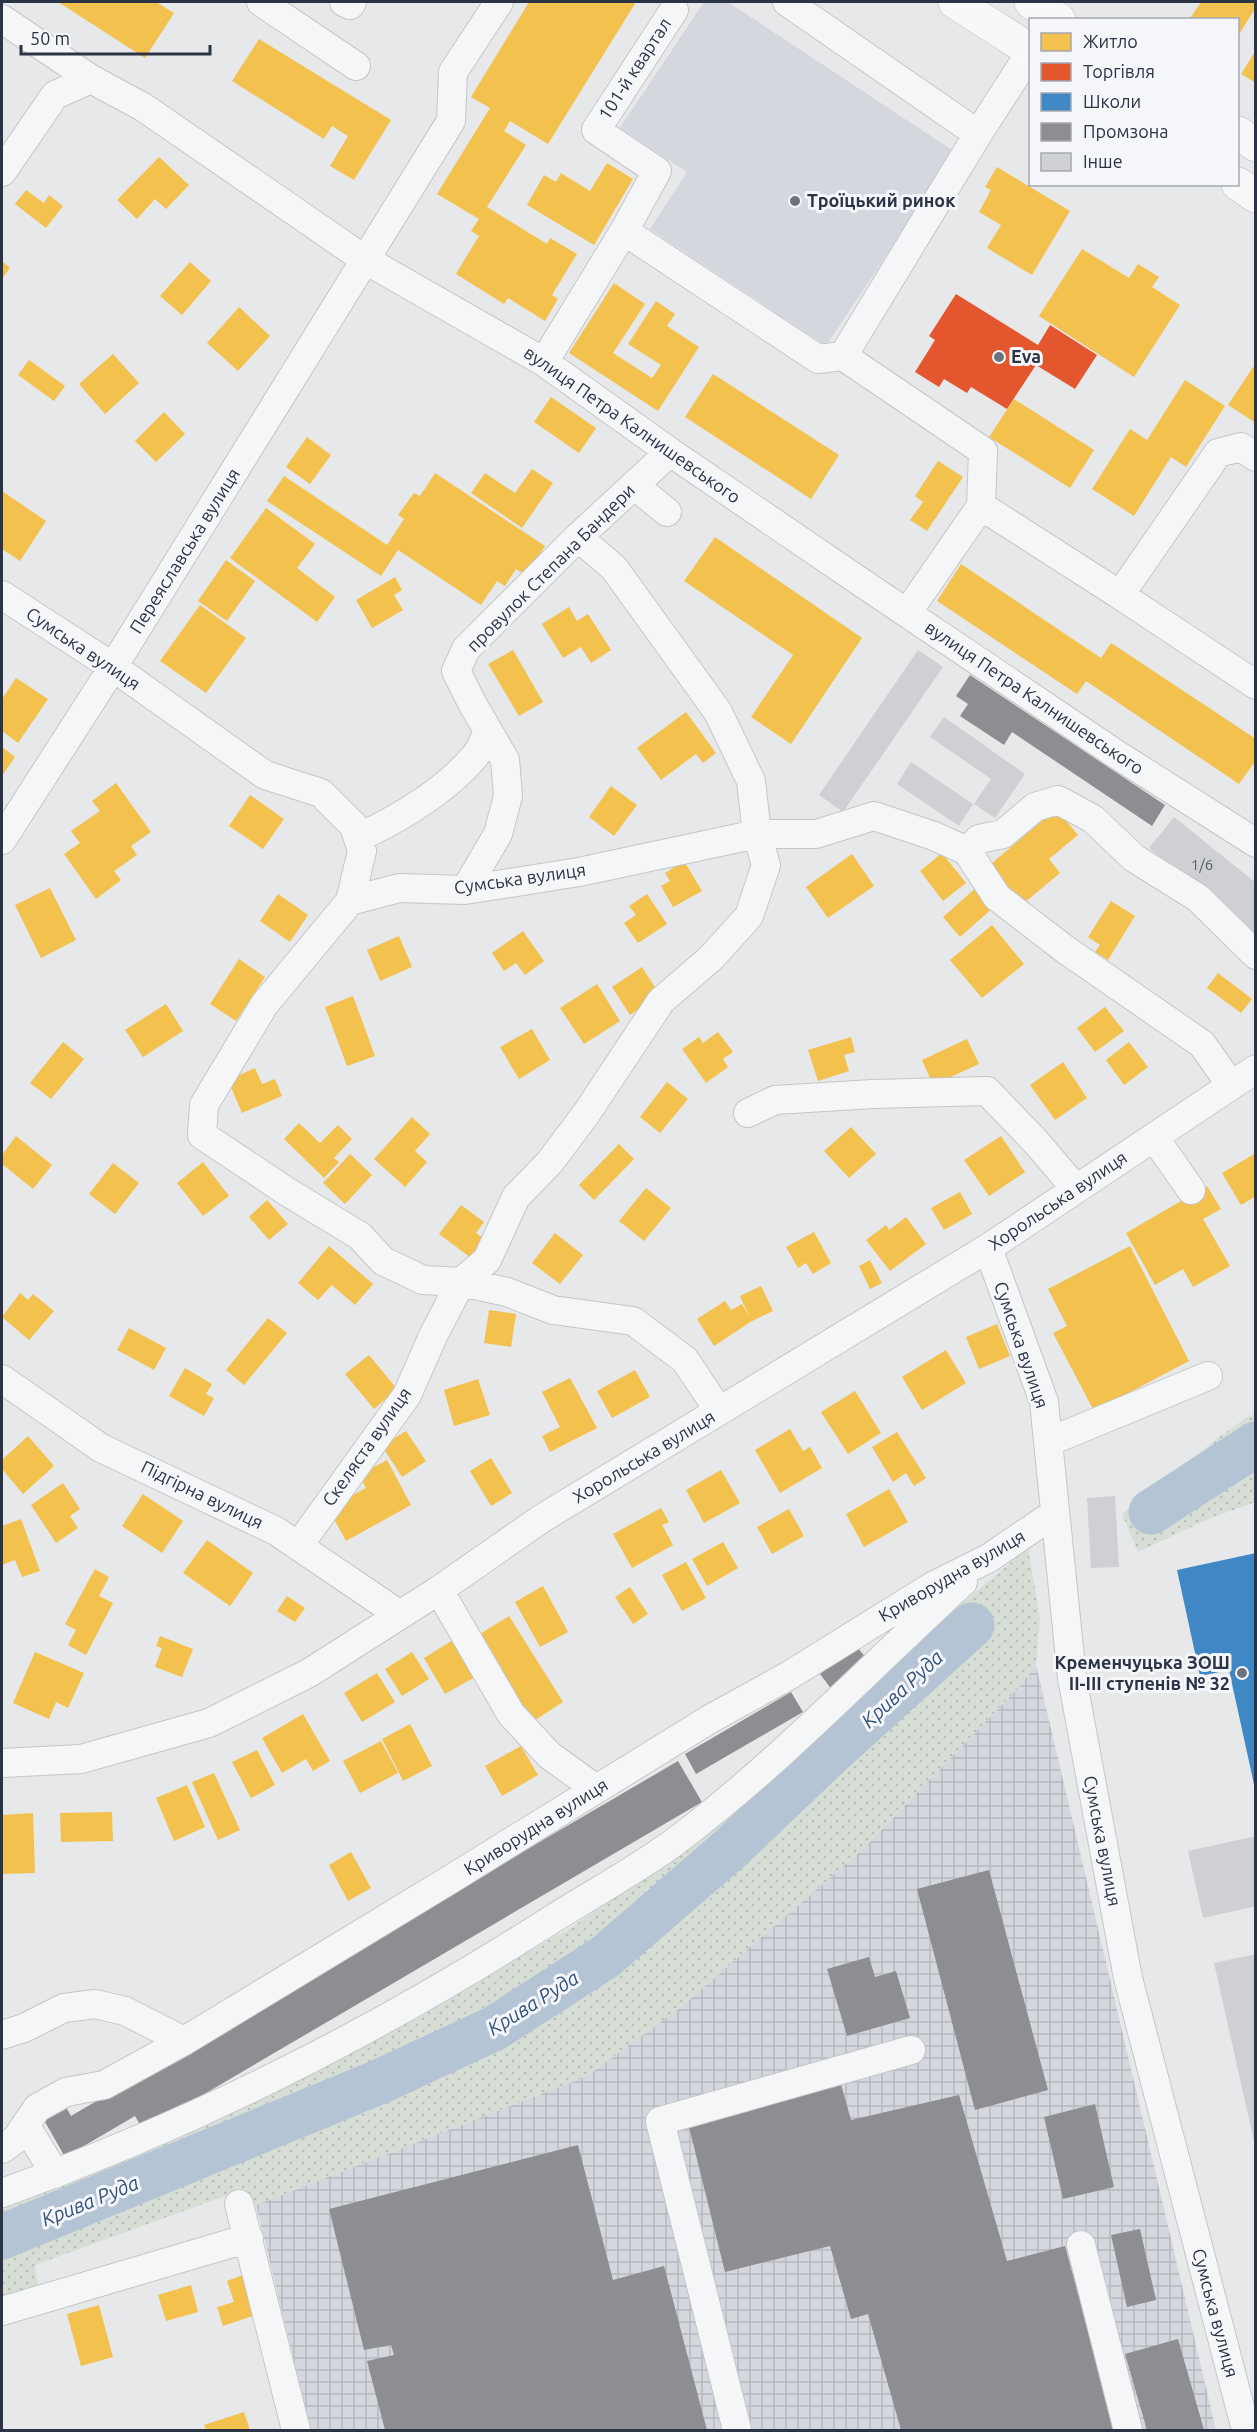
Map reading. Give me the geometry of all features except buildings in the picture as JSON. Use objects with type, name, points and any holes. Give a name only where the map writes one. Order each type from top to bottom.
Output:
[{"type":"highway","points":[[955,2],[1029,50]]},
{"type":"highway","points":[[1031,2],[1056,18]]},
{"type":"highway","points":[[1239,135],[1256,145]]},
{"type":"highway","points":[[1239,185],[1256,196]]},
{"type":"street","points":[[261,2],[356,66]]},
{"type":"street","points":[[344,2],[350,5],[352,2]]},
{"type":"street","name":"Переяславська вулиця","points":[[2,840],[113,667],[451,121],[453,72],[499,2]]},
{"type":"street","points":[[787,2],[978,134]]},
{"type":"street","name":"101-й квартал","points":[[624,231],[657,171],[596,130],[674,10]]},
{"type":"street","name":"вулиця Петра Калнишевського","points":[[2,19],[91,79],[143,107],[364,259],[544,362],[670,452],[907,613],[1116,754],[1256,843]]},
{"type":"street","points":[[843,356],[1029,53]]},
{"type":"street","points":[[2,172],[55,95],[91,79]]},
{"type":"street","points":[[544,362],[624,231],[818,359],[843,356],[983,451],[981,506],[907,613]]},
{"type":"street","points":[[1120,595],[1218,453],[1241,447],[1256,457]]},
{"type":"street","name":"провулок Степана Бандери","points":[[465,890],[498,834],[508,796],[505,760],[456,671],[466,649],[578,537],[670,452]]},
{"type":"street","points":[[634,484],[668,512]]},
{"type":"street","points":[[981,506],[1256,685]]},
{"type":"street","points":[[461,1282],[487,1260],[516,1197],[550,1162],[586,1114],[661,1001],[711,958],[749,916],[766,865],[757,834],[751,781],[718,712],[614,568],[578,537]]},
{"type":"street","name":"Сумська вулиця","points":[[2,595],[113,667],[265,775],[321,793],[354,826],[358,838]]},
{"type":"street","points":[[488,731],[476,755],[452,777],[391,822],[358,838],[362,851],[350,901],[264,1005],[204,1105],[202,1135],[286,1191],[360,1236],[383,1261],[423,1280],[461,1282],[507,1292],[553,1310],[633,1322],[685,1360],[719,1412]]},
{"type":"street","points":[[1231,1085],[1202,1044],[1066,950],[997,897],[967,851],[980,839],[1003,834],[1035,807],[1058,800],[1093,819],[1134,858],[1198,898],[1256,955]]},
{"type":"street","name":"Сумська вулиця","points":[[350,901],[399,888],[465,890],[579,872],[757,834],[816,834],[874,816],[934,836],[967,851]]},
{"type":"street","name":"Хорольська вулиця","points":[[2,1762],[81,1759],[209,1723],[309,1673],[439,1590],[541,1519],[987,1248],[1256,1069]]},
{"type":"street","points":[[748,1113],[775,1100],[873,1094],[987,1091],[1036,1142],[1076,1189]]},
{"type":"street","points":[[1154,1137],[1191,1191]]},
{"type":"street","name":"Сумська вулиця","points":[[987,1248],[1044,1402],[1072,1678],[1128,1978],[1247,2417]]},
{"type":"street","name":"Скеляста вулиця","points":[[299,1545],[407,1395],[433,1336],[461,1282]]},
{"type":"street","points":[[1048,1442],[1208,1376]]},
{"type":"street","name":"Підгірна вулиця","points":[[2,1379],[101,1448],[207,1496],[276,1531],[400,1615]]},
{"type":"street","name":"Криворудна вулиця","points":[[2,2149],[16,2139],[37,2108],[66,2092],[104,2085],[184,2040],[710,1719],[788,1676],[933,1586],[989,1558],[1055,1513]]},
{"type":"street","points":[[2,2193],[145,2138],[360,2033],[498,1954],[674,1842],[743,1787],[989,1558]]},
{"type":"street","points":[[439,1590],[511,1714],[549,1755],[596,1789]]},
{"type":"street","points":[[2,2035],[24,2028],[64,2008],[95,2004],[125,2011],[184,2040]]},
{"type":"street","points":[[737,2430],[660,2121],[911,2050]]},
{"type":"street","points":[[26,2126],[55,2174]]},
{"type":"street","points":[[240,2204],[296,2430]]},
{"type":"street","points":[[2,2311],[249,2238]]},
{"type":"street","points":[[1081,2245],[1128,2430]]},
{"type":"shaded area","name":"Троїцький ринок","points":[[704,2],[728,2],[955,152],[826,346],[650,229],[687,172],[620,128]]},
{"type":"shaded area","points":[[1255,1414],[1255,1502],[1211,1518],[1138,1552],[1122,1514],[1222,1435]]},
{"type":"shaded area","points":[[1028,1548],[1040,1619],[1036,1665],[1016,1690],[863,1849],[682,2006],[587,2076],[256,2205],[233,2193],[35,2265],[38,2287],[2,2297],[2,2202],[345,2053],[572,1927],[703,1834],[948,1615]]},
{"type":"shaded area","points":[[1036,1665],[1216,2430],[311,2430],[256,2205],[587,2076],[682,2006],[863,1849],[1016,1690]]},
{"type":"waterway","name":"Крива Руда","points":[[1151,1512],[1256,1444]]},
{"type":"waterway","name":"Крива Руда","points":[[2,2237],[379,2082],[495,2028],[605,1957],[731,1848],[834,1750],[972,1625]]},
{"type":"place","name":"Троїцький ринок","points":[[795,201]]},
{"type":"place","name":"Eva","points":[[999,357]]},
{"type":"place","name":"Кременчуцька ЗОШ ІІ-ІІІ ступенів № 32","points":[[1242,1673]]}]
